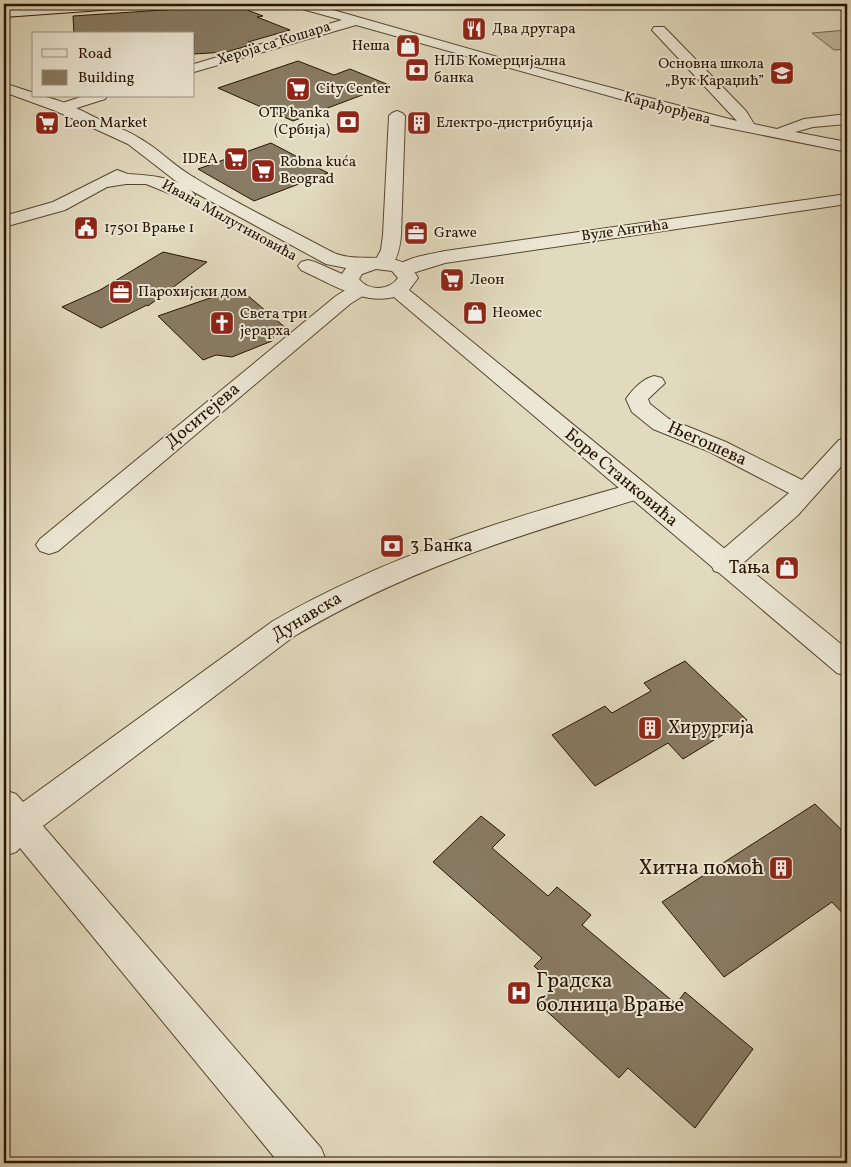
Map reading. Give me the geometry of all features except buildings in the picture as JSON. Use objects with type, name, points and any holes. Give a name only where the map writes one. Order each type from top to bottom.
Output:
[{"type":"street","points":[[4,13],[129,4]]},
{"type":"street","name":"Карађорђева","points":[[299,4],[490,60],[680,112],[749,129],[847,147]]},
{"type":"street","name":"Хероја са Кошара","points":[[195,68],[354,20]]},
{"type":"street","points":[[659,30],[741,114],[749,129]]},
{"type":"street","name":"Ивана Милутиновића","points":[[4,87],[32,97]]},
{"type":"street","name":"Ивана Милутиновића","points":[[34,98],[61,108],[134,141],[187,181],[333,260],[375,264],[400,280],[378,294],[355,287],[307,265],[159,181],[137,178],[102,183]]},
{"type":"street","points":[[61,108],[94,98]]},
{"type":"street","points":[[355,287],[349,279],[350,274],[360,267],[375,264],[390,250],[397,116]]},
{"type":"street","points":[[778,135],[789,128],[847,118]]},
{"type":"street","points":[[4,221],[58,206],[137,163],[149,151]]},
{"type":"street","name":"Вуле Антића","points":[[400,280],[423,262],[445,258],[847,199]]},
{"type":"street","name":"Боре Станковића","points":[[400,280],[636,491],[847,665]]},
{"type":"street","name":"Доситејева","points":[[48,545],[343,300],[355,287]]},
{"type":"street","name":"Његошева","points":[[654,383],[640,394],[637,400],[640,407],[661,424],[718,447],[806,492]]},
{"type":"street","points":[[724,564],[806,492],[847,445]]},
{"type":"street","name":"Дунавска","points":[[9,823],[283,629],[317,607],[414,564],[550,517],[636,491]]},
{"type":"street","points":[[9,823],[306,1163]]},
{"type":"shaded area","points":[[847,30],[847,49],[834,50],[812,33]]},
{"type":"place","name":"Два другара","points":[[474,29]]},
{"type":"place","name":"Неша","points":[[408,46]]},
{"type":"place","name":"НЛБ Комерцијална банка","points":[[417,70]]},
{"type":"place","name":"Основна школа „Вук Караџић”","points":[[782,73]]},
{"type":"place","name":"City Center","points":[[298,89]]},
{"type":"place","name":"OTP banka (Србија)","points":[[348,122]]},
{"type":"place","name":"Leon Market","points":[[47,123]]},
{"type":"place","name":"Електро-дистрибуција","points":[[419,123]]},
{"type":"place","name":"IDEA","points":[[236,159]]},
{"type":"place","name":"Robna kuća Beograd","points":[[263,171]]},
{"type":"place","name":"17501 Врање 1","points":[[86,228]]},
{"type":"place","name":"Grawe","points":[[416,233]]},
{"type":"place","name":"Леон","points":[[452,280]]},
{"type":"place","name":"Парохијски дом","points":[[121,292]]},
{"type":"place","name":"Неомес","points":[[475,313]]},
{"type":"place","name":"Света три јерарха","points":[[222,323]]},
{"type":"place","name":"3 Банка","points":[[392,546]]},
{"type":"place","name":"Тања","points":[[787,568]]},
{"type":"place","name":"Хирургија","points":[[650,728]]},
{"type":"place","name":"Хитна помоћ","points":[[781,868]]},
{"type":"place","name":"Градска болница Врање","points":[[519,993]]}]
